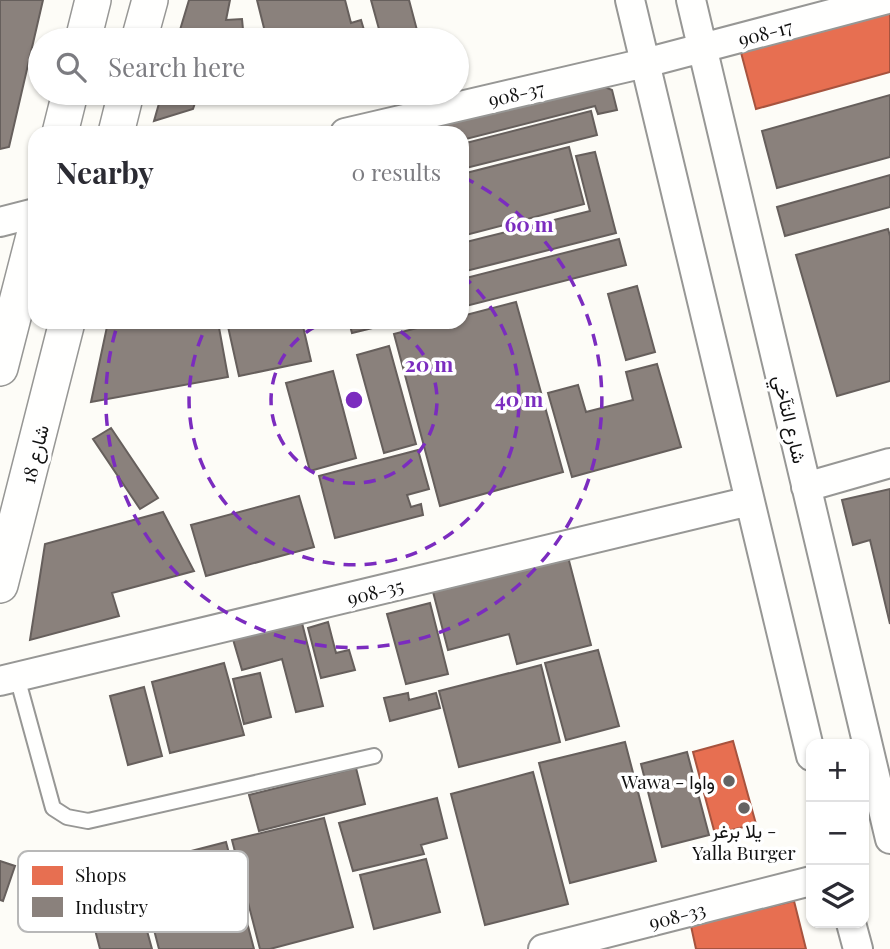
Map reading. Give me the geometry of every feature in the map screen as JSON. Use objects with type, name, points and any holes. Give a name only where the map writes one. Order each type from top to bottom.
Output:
[{"type":"street","points":[[86,28],[93,0]]},
{"type":"street","points":[[142,28],[149,0]]},
{"type":"street","points":[[630,0],[807,739]]},
{"type":"street","name":"شارع التآخي","points":[[691,0],[890,839]]},
{"type":"street","name":"908-17","points":[[645,63],[884,0]]},
{"type":"street","name":"908-37","points":[[469,104],[645,63]]},
{"type":"street","points":[[62,126],[67,105]]},
{"type":"street","points":[[118,126],[123,105]]},
{"type":"street","name":"908-37","points":[[375,126],[465,105]]},
{"type":"street","points":[[0,222],[28,215]]},
{"type":"street","points":[[0,368],[28,259]]},
{"type":"street","name":"شارع 18","points":[[0,585],[65,329]]},
{"type":"street","points":[[807,487],[890,463]]},
{"type":"street","name":"908-35","points":[[8,679],[750,500]]},
{"type":"street","name":"908-33","points":[[543,949],[806,882]]},
{"type":"street","points":[[852,928],[858,949]]},
{"type":"lane","points":[[8,679],[53,808],[67,817],[88,821],[373,756]]},
{"type":"building: Shops","points":[[890,6],[890,72],[756,109],[739,45]]},
{"type":"building: Shops","points":[[733,741],[756,824],[715,834],[693,752]]},
{"type":"building: Shops","points":[[794,901],[806,949],[696,949],[691,926]]},
{"type":"building: Industry","points":[[0,0],[43,0],[37,28],[28,28],[28,65],[9,147],[0,149]]},
{"type":"building: Industry","points":[[189,0],[230,0],[226,20],[242,19],[243,28],[181,28]]},
{"type":"building: Industry","points":[[257,0],[345,0],[351,23],[361,20],[363,28],[264,28]]},
{"type":"building: Industry","points":[[371,0],[409,0],[416,28],[379,28]]},
{"type":"building: Industry","points":[[593,82],[612,90],[617,110],[598,114],[595,106],[469,138],[469,126],[436,126],[435,122]]},
{"type":"building: Industry","points":[[890,95],[890,157],[777,188],[762,131]]},
{"type":"building: Industry","points":[[159,105],[194,105],[193,109],[154,121]]},
{"type":"building: Industry","points":[[591,111],[597,135],[469,167],[469,142]]},
{"type":"building: Industry","points":[[569,147],[584,204],[469,234],[469,172]]},
{"type":"building: Industry","points":[[595,152],[616,233],[469,270],[469,241],[590,211],[576,156]]},
{"type":"building: Industry","points":[[890,175],[890,207],[785,236],[777,207]]},
{"type":"building: Industry","points":[[888,229],[890,381],[837,396],[796,255]]},
{"type":"building: Industry","points":[[619,239],[626,265],[469,305],[469,277]]},
{"type":"building: Industry","points":[[637,286],[655,352],[626,360],[608,294]]},
{"type":"building: Industry","points":[[516,302],[563,472],[440,506],[394,334],[413,329],[469,329],[469,314]]},
{"type":"building: Industry","points":[[107,329],[219,329],[228,377],[91,402]]},
{"type":"building: Industry","points":[[229,329],[304,329],[311,361],[239,376]]},
{"type":"building: Industry","points":[[351,329],[368,329],[352,333]]},
{"type":"building: Industry","points":[[389,346],[416,444],[384,453],[357,355]]},
{"type":"building: Industry","points":[[657,364],[681,447],[572,477],[548,393],[578,385],[586,412],[633,400],[626,372]]},
{"type":"building: Industry","points":[[333,371],[356,458],[310,471],[286,383]]},
{"type":"building: Industry","points":[[111,428],[158,498],[140,509],[93,439]]},
{"type":"building: Industry","points":[[418,450],[429,489],[407,495],[411,507],[421,504],[423,515],[335,538],[319,476]]},
{"type":"building: Industry","points":[[890,489],[890,624],[870,540],[853,545],[842,500]]},
{"type":"building: Industry","points":[[299,496],[314,547],[206,576],[191,525]]},
{"type":"building: Industry","points":[[163,512],[194,571],[112,593],[119,616],[30,640],[45,544]]},
{"type":"building: Industry","points":[[567,553],[591,645],[517,664],[509,634],[448,650],[432,588]]},
{"type":"building: Industry","points":[[430,603],[448,674],[406,684],[387,614]]},
{"type":"building: Industry","points":[[301,619],[323,706],[296,712],[282,659],[242,670],[232,636]]},
{"type":"building: Industry","points":[[328,622],[336,653],[349,650],[355,670],[321,678],[308,628]]},
{"type":"building: Industry","points":[[598,650],[619,726],[566,740],[545,663]]},
{"type":"building: Industry","points":[[224,663],[244,735],[170,753],[152,682]]},
{"type":"building: Industry","points":[[541,665],[560,742],[459,767],[439,691]]},
{"type":"building: Industry","points":[[260,673],[271,717],[244,724],[233,679]]},
{"type":"building: Industry","points":[[144,687],[162,756],[128,765],[110,696]]},
{"type":"building: Industry","points":[[408,693],[409,700],[436,693],[440,708],[390,721],[384,698]]},
{"type":"building: Industry","points":[[625,742],[656,861],[570,883],[539,763]]},
{"type":"building: Industry","points":[[687,752],[709,835],[662,847],[641,764]]},
{"type":"building: Industry","points":[[356,768],[365,804],[259,831],[249,795]]},
{"type":"building: Industry","points":[[533,772],[568,904],[485,925],[451,794]]},
{"type":"building: Industry","points":[[437,798],[447,838],[421,845],[424,854],[353,871],[339,823]]},
{"type":"building: Industry","points":[[324,818],[353,927],[270,949],[260,949],[248,902],[248,851],[235,851],[232,840]]},
{"type":"building: Industry","points":[[226,842],[228,851],[191,851]]},
{"type":"building: Industry","points":[[426,859],[440,912],[374,929],[360,875]]},
{"type":"building: Industry","points":[[0,861],[15,866],[3,901],[0,900]]},
{"type":"building: Industry","points":[[248,926],[254,949],[159,949],[155,932],[248,932]]},
{"type":"building: Industry","points":[[96,932],[147,932],[152,949],[100,949]]},
{"type":"place","name":"Wawa - واوا","points":[[729,781]]},
{"type":"place","name":"يلا برغر - Yalla Burger","points":[[744,808]]}]
